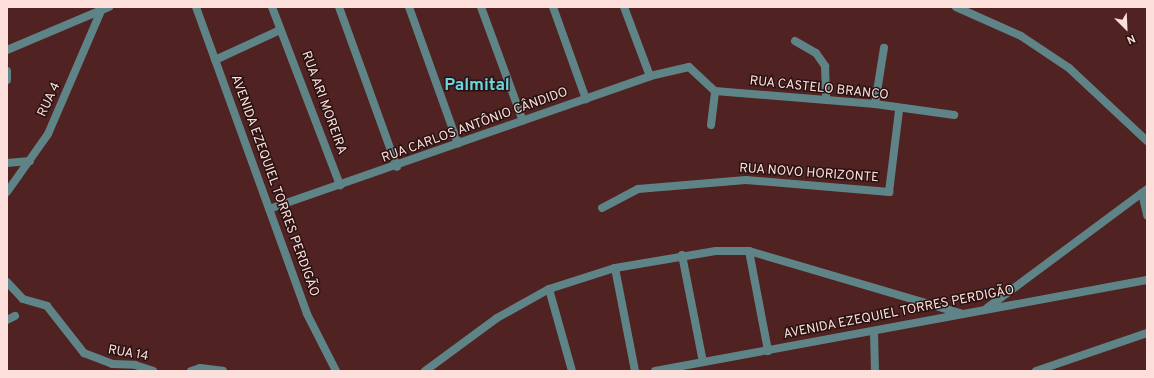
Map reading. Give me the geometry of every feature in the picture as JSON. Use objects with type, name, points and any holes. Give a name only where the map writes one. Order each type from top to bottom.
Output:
[{"type":"street","points":[[7,50],[109,7]]},
{"type":"street","name":"AVENIDA EZEQUIEL TORRES PERDIGÃO","points":[[196,7],[308,314],[336,371]]},
{"type":"street","name":"RUA ARI MOREIRA","points":[[272,7],[340,185]]},
{"type":"street","points":[[339,7],[397,167]]},
{"type":"street","points":[[409,7],[458,144]]},
{"type":"street","points":[[481,7],[523,121]]},
{"type":"street","points":[[553,7],[586,99]]},
{"type":"street","points":[[624,7],[650,76]]},
{"type":"street","points":[[956,7],[1021,36],[1069,68],[1147,141]]},
{"type":"street","name":"RUA 4","points":[[7,192],[30,161],[51,128],[101,11]]},
{"type":"street","points":[[215,60],[280,30]]},
{"type":"street","points":[[795,41],[816,53],[825,66],[826,99]]},
{"type":"street","points":[[875,104],[884,48]]},
{"type":"street","name":"RUA CARLOS ANTÔNIO CÂNDIDO","points":[[269,209],[397,167],[650,76],[689,67],[715,91]]},
{"type":"street","points":[[7,71],[7,80]]},
{"type":"street","points":[[711,125],[715,91]]},
{"type":"street","name":"RUA CASTELO BRANCO","points":[[715,91],[826,99],[875,104],[899,110],[954,115]]},
{"type":"street","name":"RUA NOVO HORIZONTE","points":[[602,208],[638,190],[746,180],[889,192],[899,110]]},
{"type":"street","points":[[7,163],[30,161]]},
{"type":"street","points":[[1145,191],[1147,215]]},
{"type":"street","points":[[987,308],[1145,191]]},
{"type":"street","points":[[749,251],[768,351]]},
{"type":"street","points":[[425,371],[497,318],[548,290],[615,268],[682,255],[749,251],[960,313]]},
{"type":"street","points":[[682,255],[703,362]]},
{"type":"street","points":[[615,268],[635,371]]},
{"type":"street","name":"AVENIDA EZEQUIEL TORRES PERDIGÃO","points":[[655,371],[874,331],[987,308],[1147,280]]},
{"type":"street","name":"RUA 14","points":[[7,282],[22,299],[47,306],[64,330],[84,353],[98,361],[153,371]]},
{"type":"street","points":[[548,290],[572,371]]},
{"type":"street","points":[[7,320],[15,316]]},
{"type":"street","points":[[874,331],[875,371]]},
{"type":"street","points":[[1036,371],[1147,333]]},
{"type":"street","points":[[191,371],[200,368],[223,371]]},
{"type":"district","name":"Palmital","points":[[477,87]]}]
